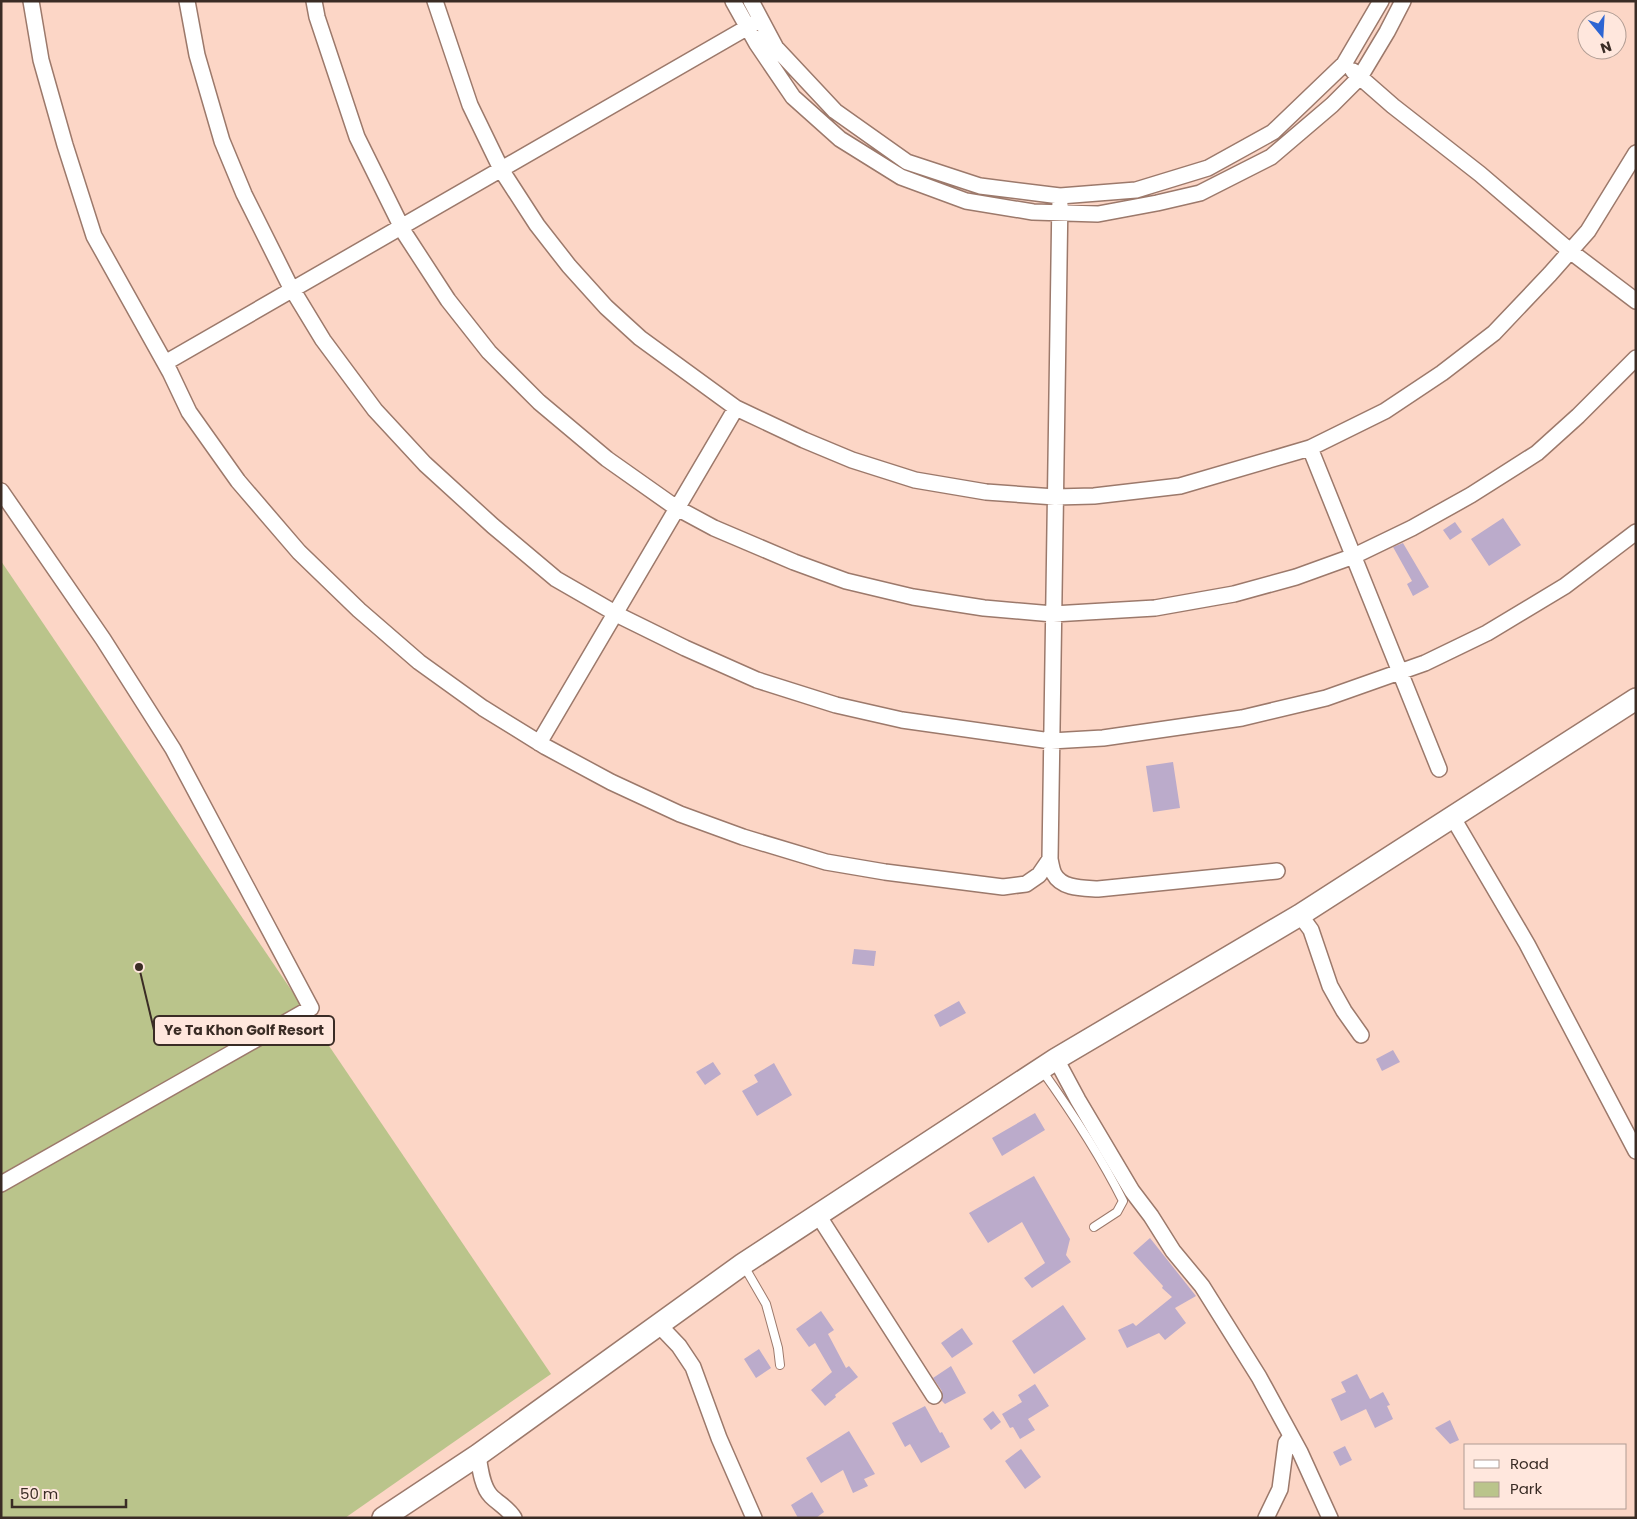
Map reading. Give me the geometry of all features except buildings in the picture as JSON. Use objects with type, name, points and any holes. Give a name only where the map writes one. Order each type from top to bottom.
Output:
[{"type":"street","points":[[31,1],[41,60],[65,145],[94,236],[165,363],[189,412],[233,474],[299,552],[359,610],[419,662],[482,708],[539,743],[611,782],[680,814],[743,837],[826,862],[885,872],[1003,886],[1026,884],[1039,875],[1050,859]]},
{"type":"street","points":[[187,1],[197,55],[222,141],[244,194],[290,284],[323,340],[375,410],[425,464],[492,526],[556,579],[622,617],[685,648],[758,680],[836,704],[902,720],[1052,741],[1103,738],[1233,720],[1326,698],[1424,663],[1487,633],[1565,586],[1636,532]]},
{"type":"street","points":[[314,1],[317,17],[358,137],[410,242],[448,300],[489,352],[539,402],[607,460],[675,507],[714,528],[794,562],[846,581],[913,597],[984,608],[1053,614],[1155,608],[1234,594],[1296,577],[1354,556],[1412,528],[1471,495],[1537,453],[1578,416],[1636,358]]},
{"type":"street","points":[[435,1],[470,105],[502,171],[537,225],[569,266],[606,307],[640,338],[736,408],[804,440],[852,460],[915,480],[986,492],[1055,497],[1094,496],[1180,486],[1310,448],[1385,411],[1442,373],[1494,333],[1588,231],[1636,153]]},
{"type":"street","points":[[733,1],[747,28],[793,97],[840,139],[902,177],[966,201],[1033,212],[1060,214],[1098,214],[1200,193],[1271,157],[1332,105],[1360,77],[1388,32],[1403,1]]},
{"type":"street","points":[[751,1],[776,48],[835,111],[907,162],[980,186],[1060,196],[1136,190],[1208,168],[1273,132],[1344,64],[1381,1]]},
{"type":"street","points":[[165,363],[761,20]]},
{"type":"street","points":[[1344,64],[1393,106],[1480,174],[1570,251],[1636,301]]},
{"type":"street","points":[[1060,196],[1050,859],[1054,875],[1063,883],[1098,889],[1277,871]]},
{"type":"street","points":[[539,743],[736,408]]},
{"type":"street","points":[[1310,448],[1439,769]]},
{"type":"street","points":[[1,491],[103,640],[173,749],[311,1008],[1,1184]]},
{"type":"street","points":[[383,1518],[478,1455],[742,1264],[1049,1064],[1300,915],[1636,699]]},
{"type":"street","points":[[1453,818],[1527,944],[1636,1151]]},
{"type":"street","points":[[1300,915],[1311,930],[1330,986],[1344,1011],[1361,1035]]},
{"type":"street","points":[[1049,1064],[1078,1100],[1132,1191],[1151,1216],[1173,1251],[1202,1286],[1259,1376],[1291,1436],[1330,1518]]},
{"type":"street","points":[[818,1215],[934,1396]]},
{"type":"street","points":[[658,1324],[678,1346],[693,1367],[719,1438],[754,1518]]},
{"type":"street","points":[[1266,1518],[1280,1489],[1286,1443],[1291,1436]]},
{"type":"street","points":[[478,1455],[483,1480],[489,1494],[508,1509],[514,1518]]},
{"type":"lane","points":[[1049,1064],[1063,1100],[1123,1201],[1117,1212],[1094,1227]]},
{"type":"lane","points":[[742,1264],[766,1304],[778,1348],[780,1365]]},
{"type":"green space","points":[[1,561],[551,1374],[345,1518],[1,1518]]},
{"type":"place","name":"Ye Ta Khon Golf Resort","points":[[139,967]]}]
